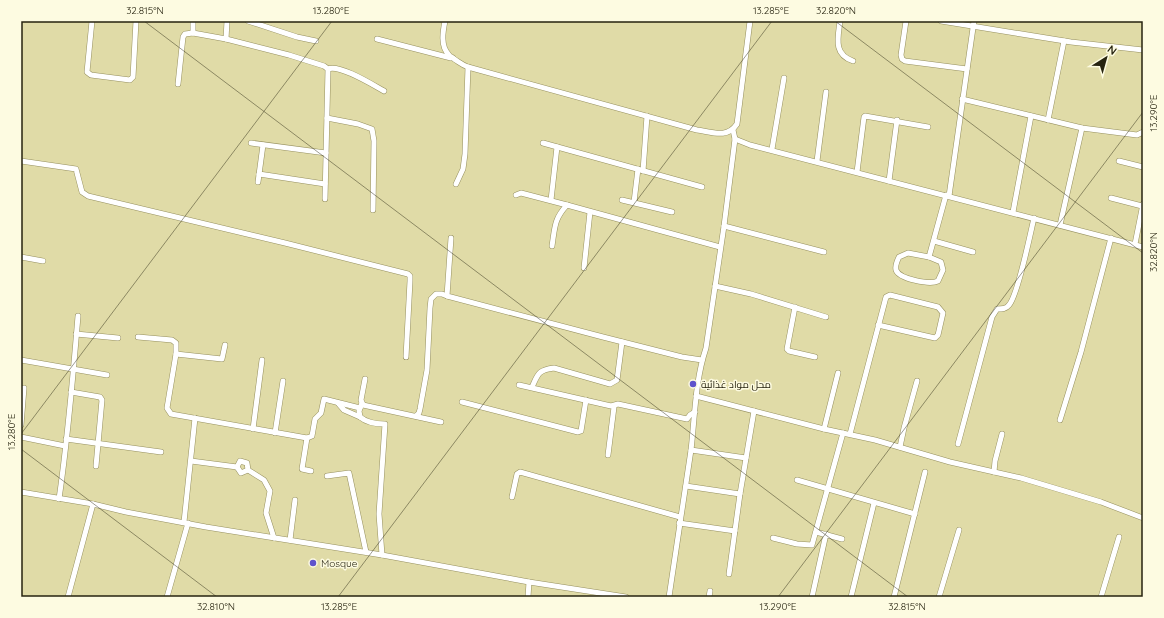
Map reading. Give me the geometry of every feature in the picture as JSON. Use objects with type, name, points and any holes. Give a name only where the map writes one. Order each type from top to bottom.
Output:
[{"type":"street","points":[[92,21],[87,72],[91,75],[130,80],[132,77],[136,21]]},
{"type":"street","points":[[193,21],[193,33]]},
{"type":"street","points":[[226,39],[228,21]]},
{"type":"street","points":[[248,21],[297,37],[316,41]]},
{"type":"street","points":[[446,21],[443,31],[445,48],[449,55],[456,59],[460,64],[697,130],[722,134],[733,130],[737,124],[750,21]]},
{"type":"street","points":[[840,21],[838,49],[844,57],[853,61]]},
{"type":"street","points":[[906,21],[901,55],[902,60],[967,69]]},
{"type":"street","points":[[941,21],[973,23],[1064,41],[1143,50]]},
{"type":"street","points":[[930,257],[947,196],[973,23]]},
{"type":"street","points":[[178,84],[183,37],[185,34],[193,33],[226,39],[289,55],[324,66],[328,69]]},
{"type":"street","points":[[377,39],[434,55],[456,59]]},
{"type":"street","points":[[1048,120],[1064,41]]},
{"type":"street","points":[[328,69],[332,67],[338,68],[384,91]]},
{"type":"street","points":[[456,184],[463,168],[465,154],[468,67]]},
{"type":"street","points":[[325,199],[328,69]]},
{"type":"street","points":[[772,149],[784,78]]},
{"type":"street","points":[[817,161],[826,92]]},
{"type":"street","points":[[962,99],[1082,128],[1137,136],[1143,132]]},
{"type":"street","points":[[634,202],[641,170],[647,116]]},
{"type":"street","points":[[858,172],[865,116],[897,120],[928,127]]},
{"type":"street","points":[[1013,212],[1031,116]]},
{"type":"street","points":[[328,118],[358,124],[372,129],[374,141],[373,210]]},
{"type":"street","points":[[890,180],[897,120]]},
{"type":"street","points":[[1060,225],[1082,128]]},
{"type":"street","points":[[669,597],[691,450],[696,396],[702,360],[706,348],[736,139],[733,130]]},
{"type":"street","points":[[736,139],[742,142],[1143,247]]},
{"type":"street","points":[[251,143],[326,153]]},
{"type":"street","points":[[543,144],[702,187]]},
{"type":"street","points":[[258,182],[263,145]]},
{"type":"street","points":[[551,200],[557,147]]},
{"type":"street","points":[[21,161],[76,169],[82,192],[88,196],[408,274],[410,276],[410,281],[406,357]]},
{"type":"street","points":[[1119,161],[1143,167]]},
{"type":"street","points":[[259,174],[325,184]]},
{"type":"street","points":[[516,195],[521,193],[551,200],[720,247]]},
{"type":"street","points":[[1111,198],[1143,205],[1135,244]]},
{"type":"street","points":[[622,200],[672,212]]},
{"type":"street","points":[[552,246],[556,219],[567,205]]},
{"type":"street","points":[[584,268],[590,212]]},
{"type":"street","points":[[958,444],[992,317],[997,309],[1006,308],[1010,304],[1019,278],[1034,218]]},
{"type":"street","points":[[724,226],[824,252]]},
{"type":"street","points":[[447,296],[451,238]]},
{"type":"street","points":[[1060,420],[1081,352],[1111,238]]},
{"type":"street","points":[[934,241],[973,252]]},
{"type":"street","points":[[908,253],[930,257],[941,262],[943,265],[943,270],[938,281],[934,283],[928,283],[901,276],[895,268],[898,257],[908,253]]},
{"type":"street","points":[[21,257],[43,261]]},
{"type":"street","points":[[715,286],[795,307],[826,317]]},
{"type":"street","points":[[416,416],[420,409],[427,370],[430,308],[432,299],[436,294],[442,294],[682,357],[702,360]]},
{"type":"street","points":[[850,434],[878,325],[885,299],[890,295],[938,307],[943,313],[938,335],[935,338],[878,325]]},
{"type":"street","points":[[795,307],[787,349],[789,351],[815,357]]},
{"type":"street","points":[[59,499],[69,420],[78,316]]},
{"type":"street","points":[[76,334],[118,338]]},
{"type":"street","points":[[138,337],[172,340],[176,343],[176,354],[168,410],[171,414],[307,438],[312,436],[315,419],[321,413],[324,399],[367,406],[412,417],[416,416],[441,422]]},
{"type":"street","points":[[532,387],[539,373],[544,369],[554,368],[610,384],[617,380],[622,342]]},
{"type":"street","points":[[176,354],[222,359],[225,345]]},
{"type":"street","points":[[21,360],[107,375]]},
{"type":"street","points":[[253,429],[262,360]]},
{"type":"street","points":[[824,429],[838,373]]},
{"type":"street","points":[[360,417],[365,379]]},
{"type":"street","points":[[275,433],[283,381]]},
{"type":"street","points":[[900,447],[916,381]]},
{"type":"street","points":[[519,384],[614,407],[618,404],[687,419],[695,412]]},
{"type":"street","points":[[21,425],[24,388]]},
{"type":"street","points":[[71,392],[101,398],[99,444],[96,466]]},
{"type":"street","points":[[696,396],[824,429],[850,434],[950,462],[1020,478],[1101,502],[1143,518]]},
{"type":"street","points":[[462,402],[578,432],[581,431],[586,400]]},
{"type":"street","points":[[338,402],[344,410],[368,422],[385,424],[379,514],[382,554]]},
{"type":"street","points":[[608,455],[614,407]]},
{"type":"street","points":[[729,574],[740,494],[754,411]]},
{"type":"street","points":[[167,597],[186,523],[195,418]]},
{"type":"street","points":[[773,538],[797,544],[812,545],[843,433]]},
{"type":"street","points":[[994,472],[995,461],[1002,434]]},
{"type":"street","points":[[21,437],[65,446]]},
{"type":"street","points":[[307,438],[302,469],[311,471]]},
{"type":"street","points":[[66,439],[161,452]]},
{"type":"street","points":[[691,450],[746,458]]},
{"type":"street","points":[[191,461],[237,467],[241,472],[248,470],[264,480],[270,491],[266,513],[274,538]]},
{"type":"street","points":[[237,467],[240,461],[244,462],[247,463],[248,470]]},
{"type":"street","points":[[512,497],[517,474],[520,472],[680,517]]},
{"type":"street","points":[[894,597],[925,472]]},
{"type":"street","points":[[327,476],[349,473],[366,552]]},
{"type":"street","points":[[797,480],[915,514]]},
{"type":"street","points":[[686,486],[740,494]]},
{"type":"street","points":[[21,492],[93,504],[126,512],[186,523],[382,554],[529,582],[626,597]]},
{"type":"street","points":[[290,540],[295,500]]},
{"type":"street","points":[[851,597],[874,503]]},
{"type":"street","points":[[68,597],[93,504]]},
{"type":"street","points":[[679,523],[735,531]]},
{"type":"street","points":[[939,597],[959,530]]},
{"type":"street","points":[[816,532],[842,539]]},
{"type":"street","points":[[812,597],[826,534]]},
{"type":"street","points":[[1101,597],[1119,537]]},
{"type":"street","points":[[528,597],[529,582]]},
{"type":"place","name":"محل مواد غذائية","points":[[693,384]]},
{"type":"place","name":"Mosque","points":[[313,563]]}]
